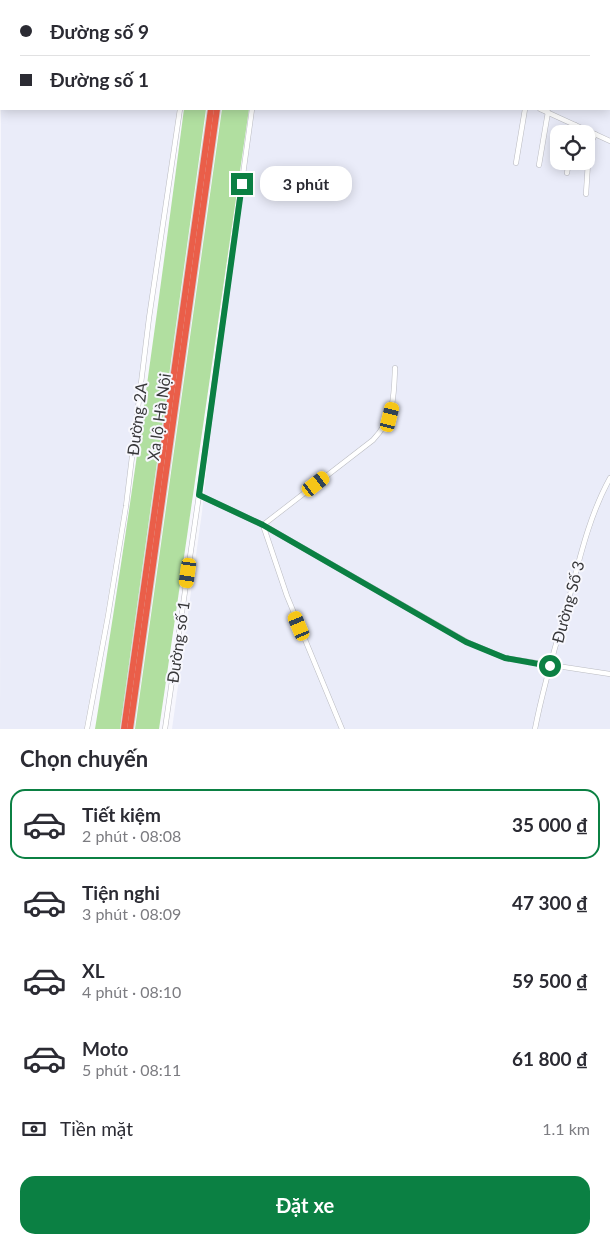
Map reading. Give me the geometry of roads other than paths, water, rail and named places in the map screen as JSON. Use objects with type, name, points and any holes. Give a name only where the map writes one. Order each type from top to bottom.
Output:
[{"type":"highway","name":"Xa lộ Hà Nội","points":[[124,729],[211,110]]},
{"type":"highway","name":"Xa lộ Hà Nội","points":[[130,729],[217,110]]},
{"type":"street","name":"Đường 2A","points":[[87,729],[126,506],[149,318],[180,110]]},
{"type":"street","name":"Đường số 1","points":[[165,729],[252,110]]},
{"type":"street","points":[[516,164],[525,110]]},
{"type":"street","points":[[543,110],[575,125]]},
{"type":"street","points":[[539,165],[548,112]]},
{"type":"street","points":[[595,134],[610,141]]},
{"type":"street","points":[[586,194],[588,170]]},
{"type":"street","points":[[263,525],[373,440],[380,432],[390,417],[393,403],[394,368]]},
{"type":"street","name":"Đường Số 3","points":[[535,729],[550,666],[590,521],[610,478]]},
{"type":"street","points":[[199,495],[263,525],[466,642],[505,658],[610,674]]},
{"type":"street","points":[[263,525],[287,596],[342,729]]}]
